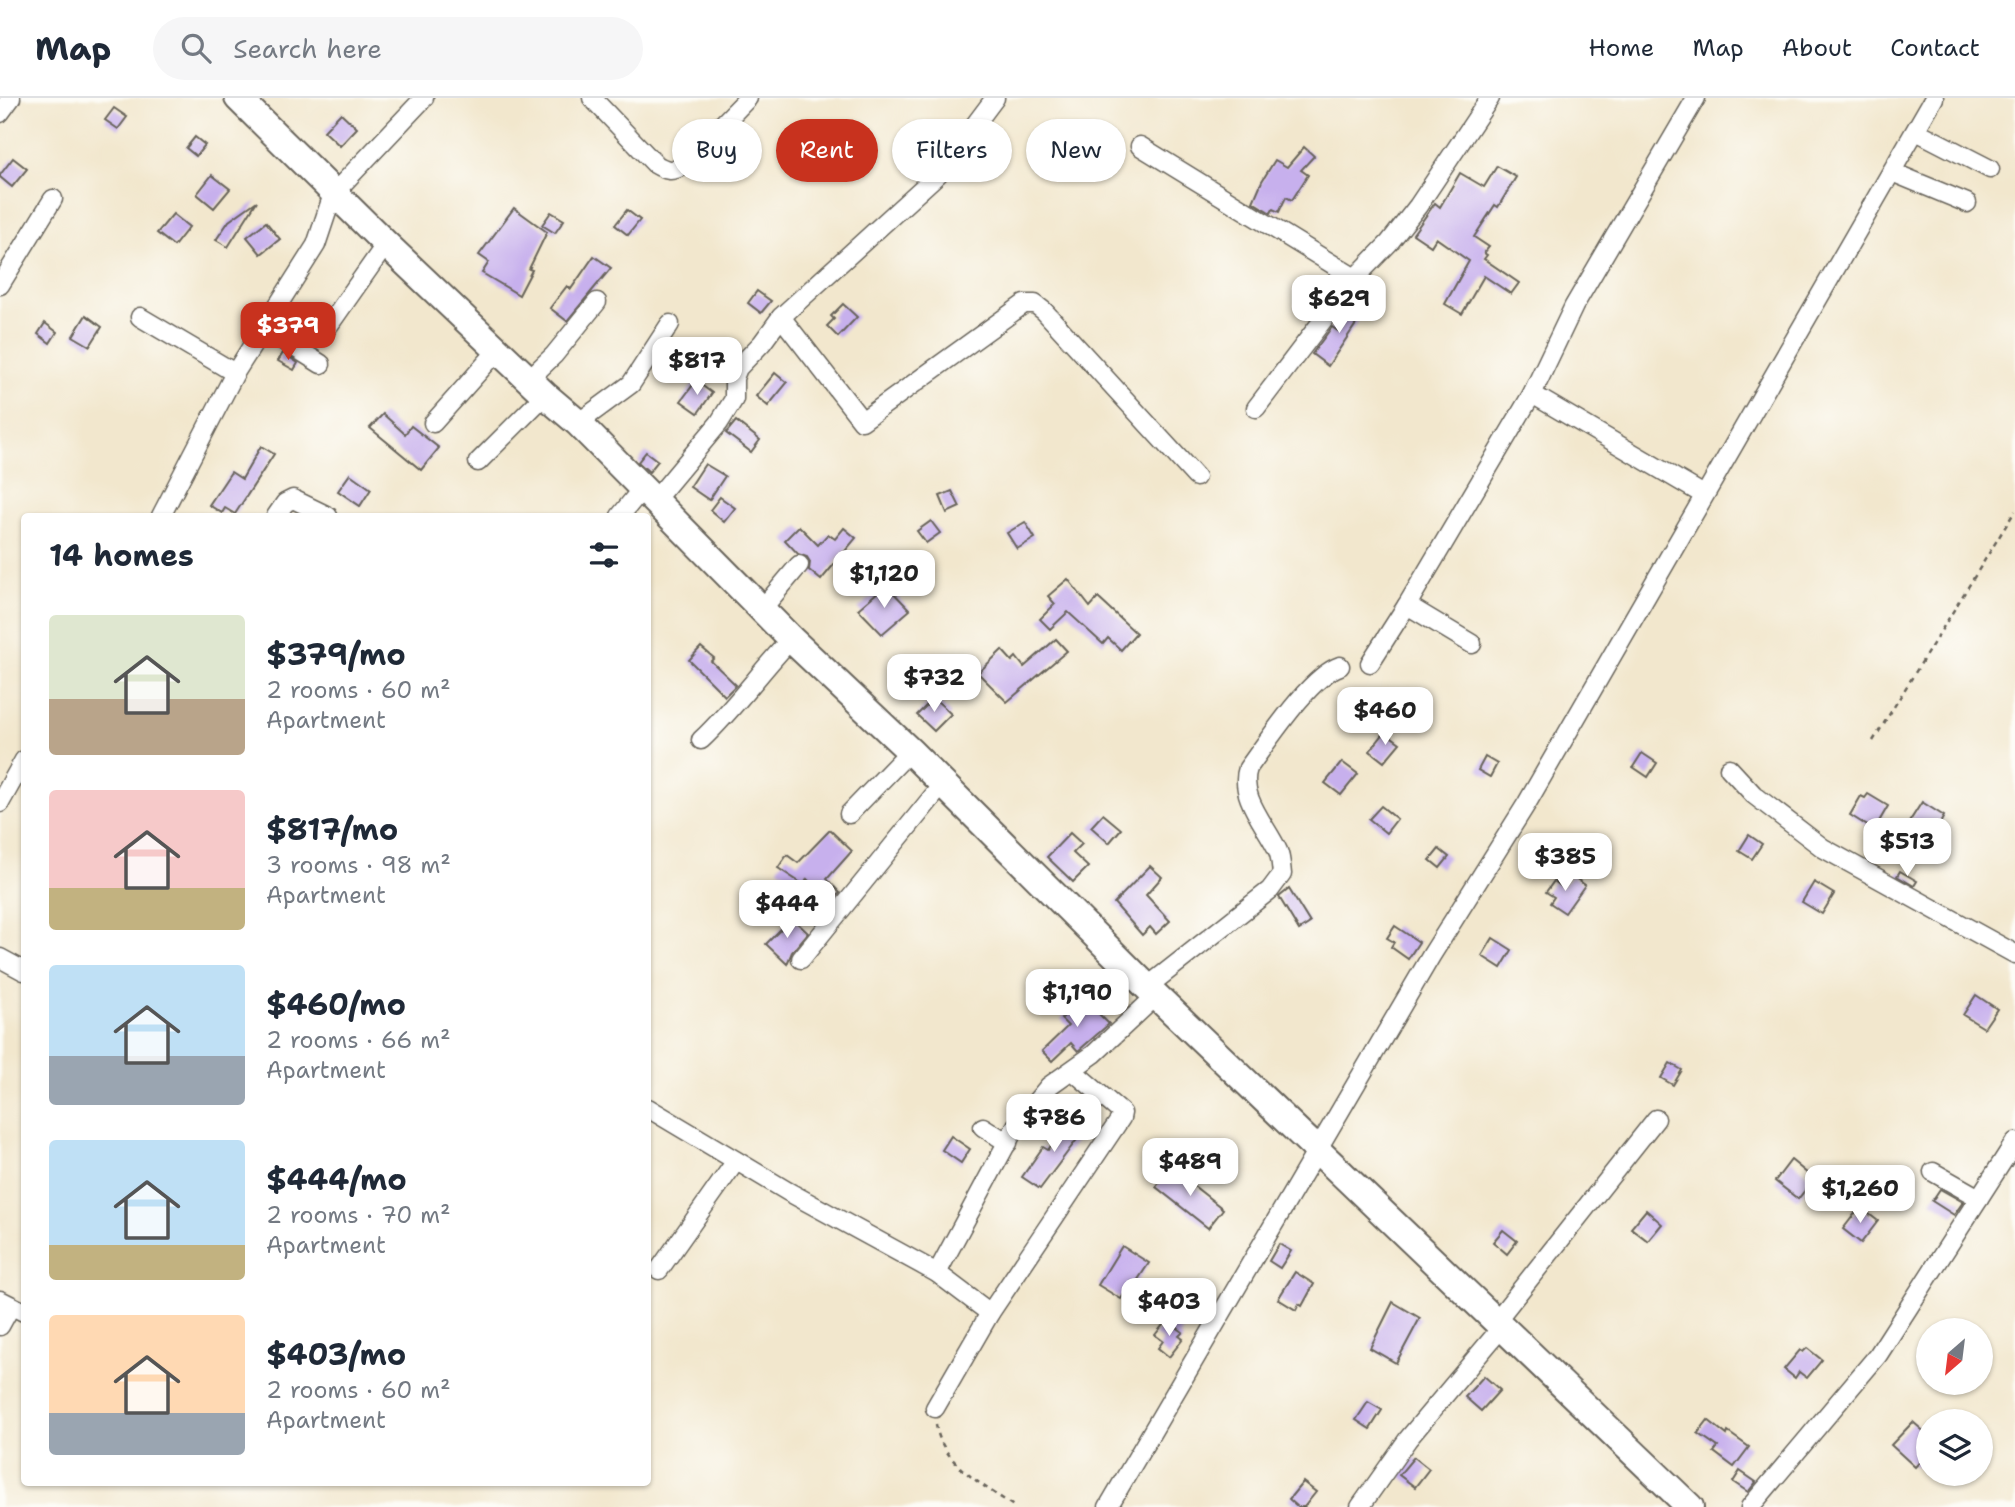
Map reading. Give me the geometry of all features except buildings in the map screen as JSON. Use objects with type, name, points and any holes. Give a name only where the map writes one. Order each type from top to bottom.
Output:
[{"type":"street","points":[[0,113],[11,98]]},
{"type":"street","points":[[238,98],[333,194],[578,423],[791,639],[910,751],[1152,992],[1690,1507]]},
{"type":"street","points":[[163,513],[235,373],[316,245],[333,194],[424,98]]},
{"type":"street","points":[[592,98],[655,164],[667,171],[677,170],[682,166],[748,98]]},
{"type":"street","points":[[624,513],[648,496],[719,423],[734,399],[734,378],[738,368],[762,343],[781,317],[939,174],[995,98]]},
{"type":"street","points":[[1256,408],[1354,278],[1389,243],[1418,206],[1490,98]]},
{"type":"street","points":[[1370,663],[1532,394],[1574,306],[1696,98]]},
{"type":"street","points":[[1108,1507],[1431,956],[1532,794],[1934,98]]},
{"type":"street","points":[[1916,131],[1990,169]]},
{"type":"street","points":[[1140,146],[1354,278]]},
{"type":"street","points":[[1892,172],[1967,204]]},
{"type":"street","points":[[0,285],[53,199]]},
{"type":"street","points":[[327,328],[386,244]]},
{"type":"street","points":[[478,462],[537,387],[554,355],[597,302]]},
{"type":"street","points":[[781,317],[862,421],[1024,304],[1035,304],[1196,477]]},
{"type":"street","points":[[140,317],[235,373]]},
{"type":"street","points":[[578,423],[631,384],[670,324]]},
{"type":"street","points":[[262,327],[321,364]]},
{"type":"street","points":[[433,422],[498,350]]},
{"type":"street","points":[[1532,394],[1704,495]]},
{"type":"street","points":[[278,513],[285,503],[293,499],[322,513]]},
{"type":"street","points":[[762,609],[799,565]]},
{"type":"street","points":[[1407,605],[1472,644]]},
{"type":"street","points":[[701,740],[721,721],[791,639]]},
{"type":"street","points":[[937,1273],[1016,1126],[1049,1087],[1094,1054],[1152,992],[1270,890],[1283,874],[1279,854],[1249,797],[1244,778],[1248,768],[1300,701],[1328,670],[1340,666]]},
{"type":"street","points":[[849,814],[910,751]]},
{"type":"street","points":[[0,803],[21,765]]},
{"type":"street","points":[[1729,768],[1754,795],[1823,848],[2015,954]]},
{"type":"street","points":[[801,959],[942,785]]},
{"type":"street","points":[[0,958],[21,969]]},
{"type":"street","points":[[934,1408],[990,1313],[1121,1118],[1122,1113],[1073,1071]]},
{"type":"street","points":[[651,1110],[736,1161],[937,1273],[990,1313]]},
{"type":"street","points":[[1360,1507],[1408,1439],[1656,1119]]},
{"type":"street","points":[[983,1126],[1008,1143]]},
{"type":"street","points":[[1750,1507],[1878,1355],[2015,1142]]},
{"type":"street","points":[[659,1270],[736,1161]]},
{"type":"street","points":[[1933,1172],[1979,1198]]},
{"type":"street","points":[[0,1326],[12,1306]]},
{"type":"path","points":[[1873,741],[2015,511]]},
{"type":"path","points":[[934,1408],[938,1437],[966,1474],[1015,1507]]}]
